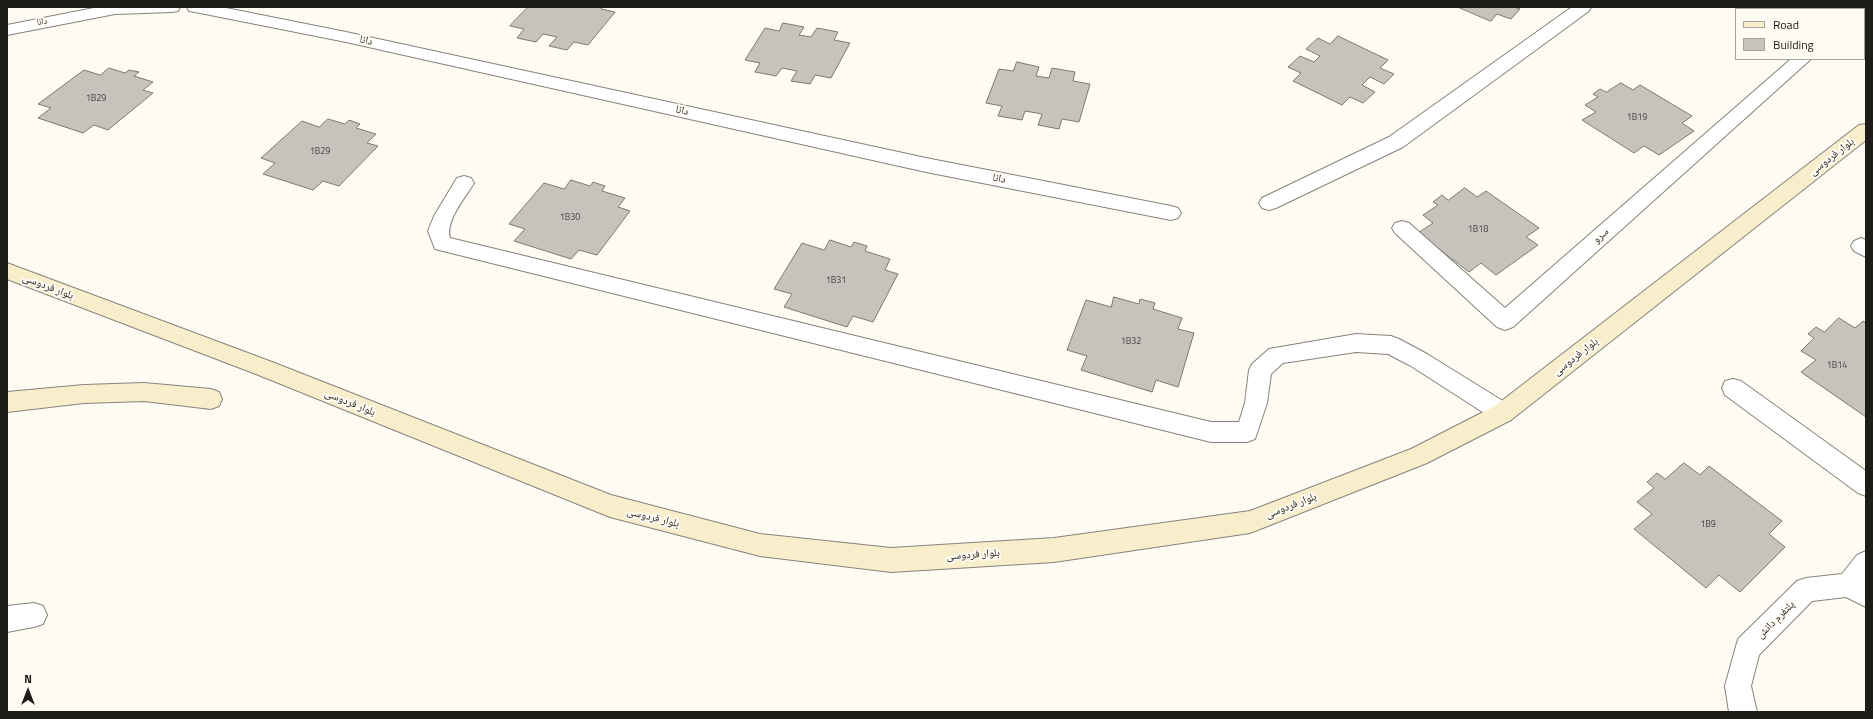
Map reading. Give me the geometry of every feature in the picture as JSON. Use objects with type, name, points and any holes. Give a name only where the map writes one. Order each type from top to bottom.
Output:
[{"type":"main road","name":"بلوار فردوسی","points":[[7,271],[264,368],[610,506],[760,545],[891,560],[1054,550],[1250,522],[1418,456],[1503,414],[1866,130]]},
{"type":"main road","points":[[7,402],[84,394],[144,392],[211,399]]},
{"type":"street","name":"دانا","points":[[7,30],[115,9],[172,7]]},
{"type":"street","name":"دانا","points":[[195,7],[346,36],[926,164],[1171,213]]},
{"type":"street","points":[[1269,203],[1396,142],[1583,7]]},
{"type":"street","name":"سرو","points":[[1402,228],[1505,322],[1801,60]]},
{"type":"street","points":[[464,184],[444,216],[438,231],[442,244],[1211,432],[1247,432],[1256,403],[1260,370],[1277,355],[1356,343],[1390,345],[1419,360],[1503,414]]},
{"type":"street","points":[[1732,388],[1866,485]]},
{"type":"street","points":[[1857,590],[1866,563]]},
{"type":"street","name":"پلتفرم دانش","points":[[1743,712],[1738,686],[1747,648],[1806,590],[1857,590]]},
{"type":"street","points":[[7,619],[34,615]]},
{"type":"building","points":[[528,7],[603,7],[601,9],[615,12],[588,45],[574,42],[567,50],[549,46],[557,37],[543,34],[536,42],[517,38],[524,29],[510,26]]},
{"type":"building","points":[[1458,7],[1514,7],[1520,9],[1511,19],[1497,14],[1491,21]]},
{"type":"building","points":[[783,23],[804,27],[799,35],[811,37],[817,28],[838,32],[834,40],[850,43],[831,78],[815,75],[810,84],[791,81],[797,71],[782,68],[776,76],[755,72],[760,63],[745,60],[765,28],[779,31]]},
{"type":"building","points":[[1338,36],[1388,60],[1380,68],[1394,74],[1384,84],[1370,77],[1362,85],[1375,92],[1363,103],[1350,97],[1342,105],[1293,81],[1301,73],[1288,67],[1300,56],[1314,62],[1320,56],[1306,49],[1318,38],[1330,44]]},
{"type":"building","points":[[1017,62],[1039,67],[1036,76],[1049,78],[1052,68],[1075,72],[1073,81],[1090,84],[1079,122],[1062,119],[1059,129],[1038,125],[1042,114],[1025,111],[1022,120],[998,116],[1002,106],[986,103],[999,69],[1013,71]]},
{"type":"building","points":[[109,68],[125,73],[129,70],[139,72],[134,76],[153,82],[143,90],[153,93],[108,130],[94,125],[83,133],[38,118],[51,108],[38,104],[84,70],[100,75]]},
{"type":"building","points":[[1621,83],[1633,90],[1640,85],[1692,116],[1682,123],[1694,131],[1659,155],[1644,146],[1634,153],[1582,120],[1596,112],[1585,105],[1598,97],[1593,94],[1600,89],[1606,92]]},
{"type":"building","points":[[328,119],[345,124],[349,120],[360,124],[356,128],[376,134],[367,143],[378,146],[339,186],[323,181],[313,190],[263,174],[275,163],[261,158],[302,121],[319,127]]},
{"type":"building","points":[[571,180],[590,186],[593,182],[605,186],[602,191],[625,198],[618,207],[630,211],[597,255],[579,250],[571,259],[514,241],[525,229],[509,224],[544,183],[564,189]]},
{"type":"building","points":[[1465,188],[1477,197],[1486,191],[1539,228],[1526,237],[1538,245],[1496,275],[1481,263],[1469,272],[1418,233],[1433,223],[1423,215],[1438,205],[1433,202],[1442,195],[1448,200]]},
{"type":"building","points":[[830,240],[851,247],[854,242],[867,246],[865,251],[890,259],[885,270],[898,274],[873,322],[853,316],[847,327],[784,307],[792,294],[774,289],[802,243],[824,250]]},
{"type":"building","points":[[1114,297],[1139,304],[1140,299],[1155,303],[1153,309],[1182,318],[1178,329],[1194,333],[1178,387],[1156,380],[1152,392],[1081,370],[1087,356],[1067,350],[1086,300],[1111,307]]},
{"type":"building","points":[[1839,318],[1855,328],[1863,321],[1866,323],[1866,417],[1801,372],[1816,360],[1801,351],[1814,338],[1808,334],[1816,327],[1824,332]]},
{"type":"building","points":[[1684,463],[1700,475],[1709,466],[1782,521],[1769,534],[1785,547],[1740,592],[1719,575],[1706,588],[1634,529],[1652,514],[1637,502],[1654,488],[1647,482],[1657,473],[1665,479]]}]
